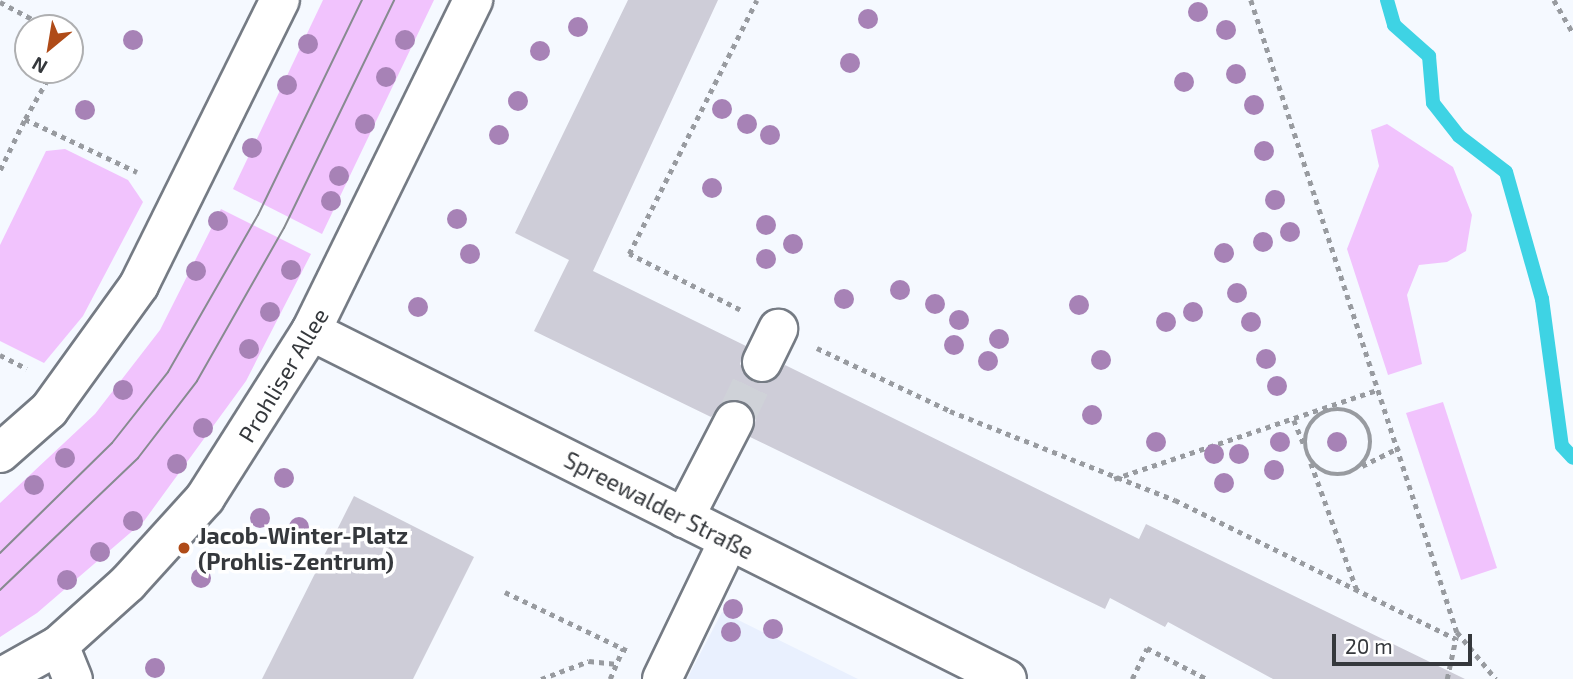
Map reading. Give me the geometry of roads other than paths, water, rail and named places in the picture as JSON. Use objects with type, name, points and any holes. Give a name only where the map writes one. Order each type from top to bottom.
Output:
[{"type":"street","points":[[0,453],[49,410],[139,285],[280,0]]},
{"type":"street","name":"Prohliser Allee","points":[[0,678],[66,662],[136,575],[205,498],[311,331],[473,0]]},
{"type":"street","name":"Spreewalder Straße","points":[[311,331],[1007,679]]},
{"type":"street","points":[[684,518],[734,421]]},
{"type":"street","points":[[664,674],[729,540]]},
{"type":"waterway","points":[[1387,0],[1394,25],[1429,56],[1433,103],[1459,136],[1506,172],[1542,299],[1562,446],[1573,458]]},
{"type":"tunnel","points":[[734,421],[762,362]]},
{"type":"tram line","points":[[0,553],[112,443],[168,372],[258,215],[362,0]]},
{"type":"tram line","points":[[0,590],[138,458],[197,381],[284,228],[394,0]]},
{"type":"place","name":"Jacob-Winter-Platz (Prohlis-Zentrum)","points":[[184,548]]}]
